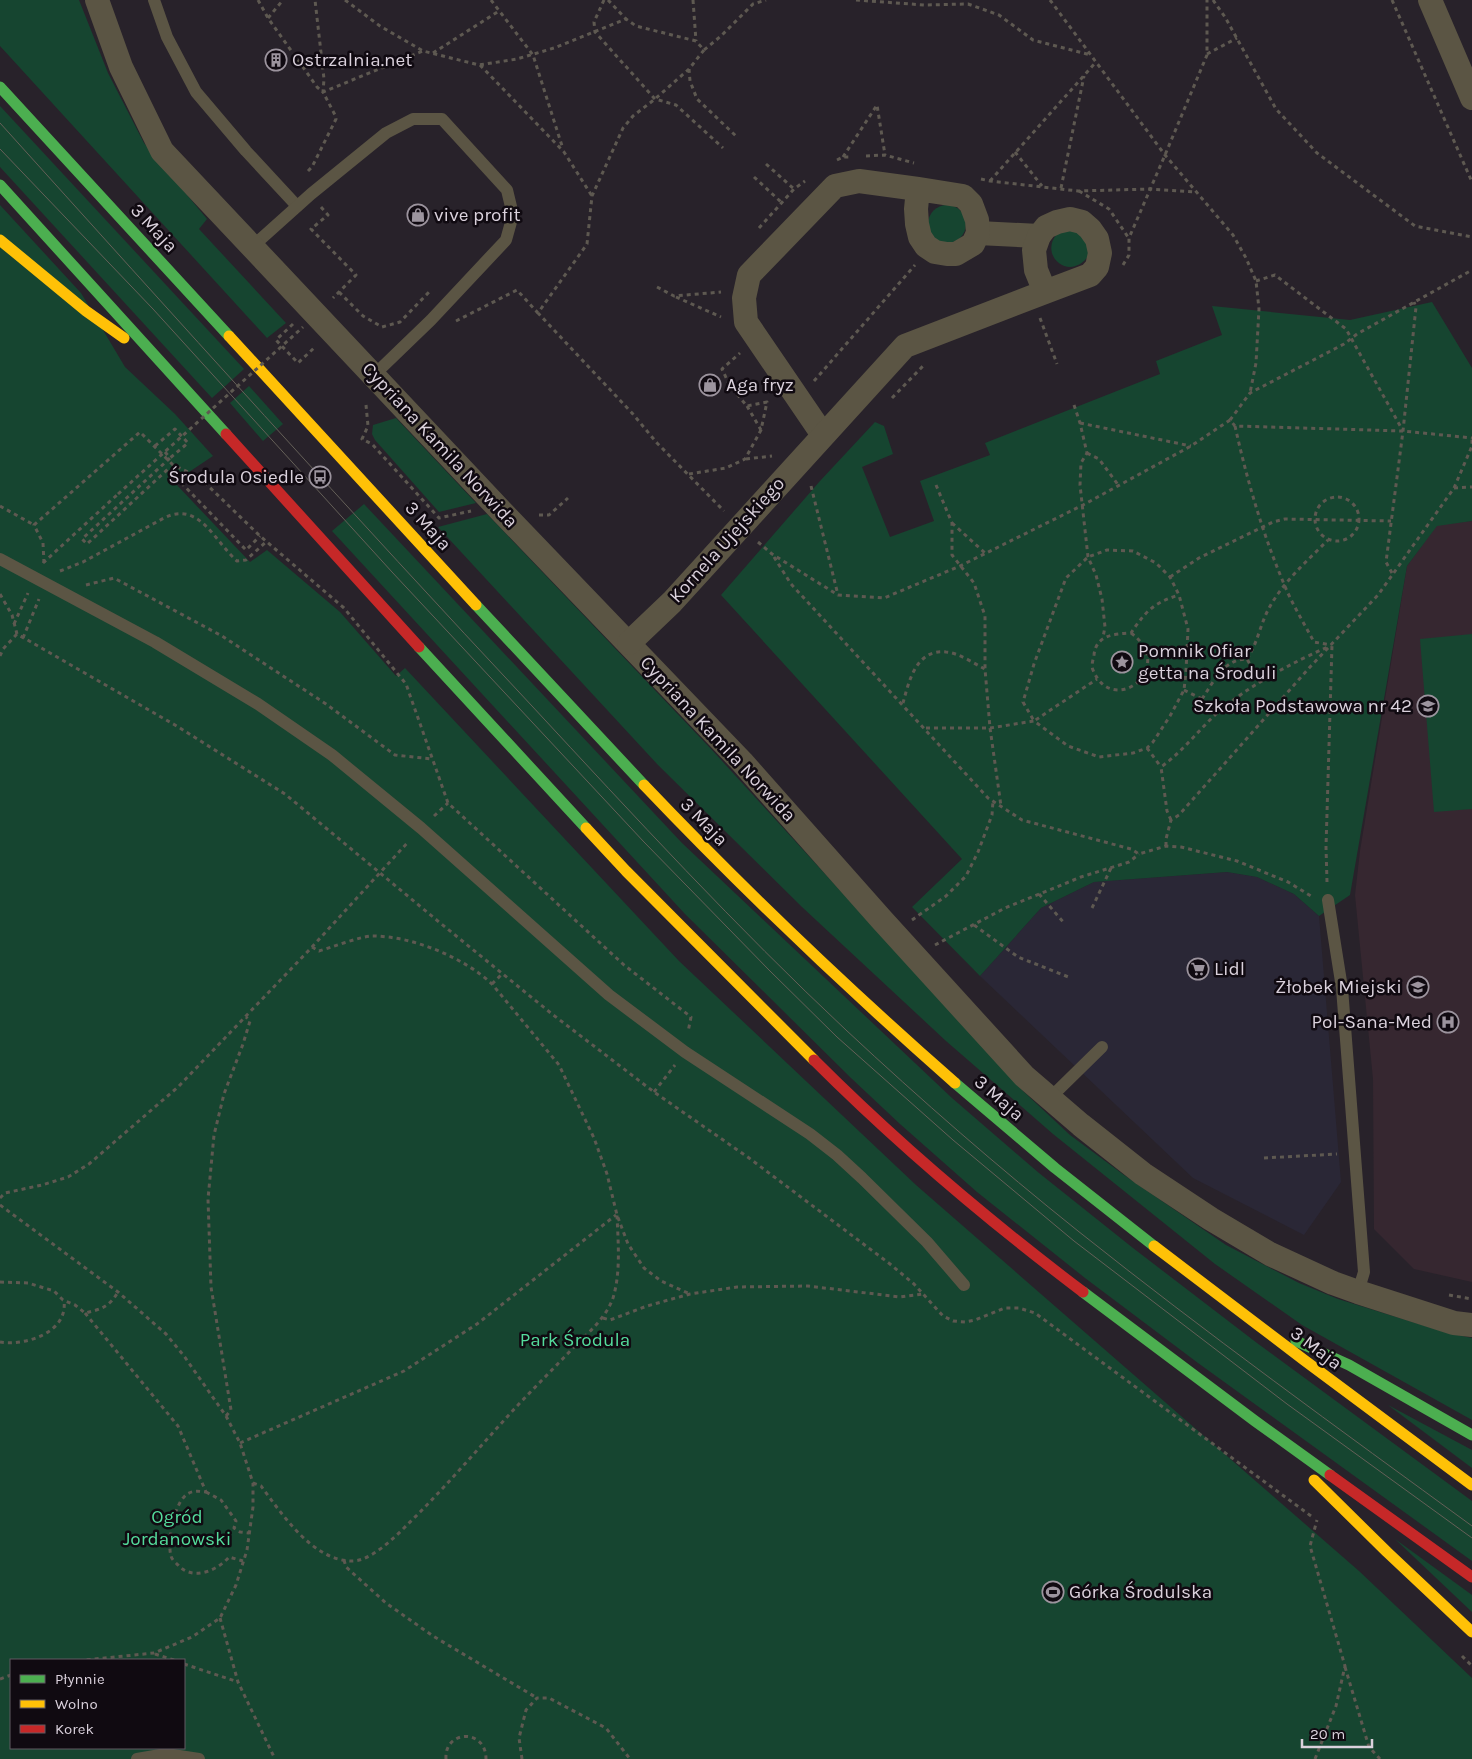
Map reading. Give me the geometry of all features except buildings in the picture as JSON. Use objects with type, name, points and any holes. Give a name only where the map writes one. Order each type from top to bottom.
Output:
[{"type":"main road","name":"3 Maja","points":[[0,87],[589,726],[728,872],[822,963],[1002,1125],[1094,1200],[1247,1318],[1472,1486]]},
{"type":"main road","points":[[0,185],[490,725],[626,871],[843,1089],[935,1173],[1043,1262],[1255,1421],[1472,1577]]},
{"type":"main road","points":[[0,240],[86,311],[164,365]]},
{"type":"main road","points":[[1247,1318],[1349,1366],[1472,1435]]},
{"type":"main road","points":[[1255,1421],[1387,1552],[1472,1632]]},
{"type":"street","name":"Cypriana Kamila Norwida","points":[[97,0],[121,66],[162,150],[495,504],[742,762],[1024,1076],[1049,1099],[1143,1174],[1270,1254],[1333,1283],[1358,1292],[1454,1323],[1472,1325]]},
{"type":"street","points":[[1430,0],[1472,98]]},
{"type":"street","points":[[823,435],[746,322],[744,298],[750,275],[835,186],[859,181],[918,189],[963,196],[971,204],[977,220],[978,233],[973,244],[956,254],[935,252],[930,248],[920,237],[917,224],[918,189]]},
{"type":"street","name":"Kornela Ujejskiego","points":[[629,643],[672,602],[733,519],[823,435],[904,346],[1046,303],[1090,275],[1097,267],[1100,253],[1096,239],[1090,229],[1082,222],[1070,219],[1057,222],[1046,227],[1039,236]]},
{"type":"street","points":[[978,233],[1039,236],[1034,250],[1036,270],[1046,303]]},
{"type":"lane","points":[[154,0],[167,37],[196,92],[246,151],[297,206]]},
{"type":"lane","points":[[253,246],[297,206],[386,133],[413,119],[442,119],[507,190],[513,216],[506,240],[374,376]]},
{"type":"lane","points":[[0,558],[155,642],[258,704],[332,755],[421,828],[608,995],[685,1052],[810,1134],[836,1155],[862,1178],[926,1242],[964,1284]]},
{"type":"lane","points":[[1328,900],[1342,988],[1364,1272],[1358,1292]]},
{"type":"lane","points":[[1049,1099],[1102,1048]]},
{"type":"lane","points":[[137,1759],[166,1754],[199,1759]]},
{"type":"path","points":[[258,0],[268,18],[317,87],[323,92],[335,115]]},
{"type":"path","points":[[268,18],[283,0]]},
{"type":"path","points":[[315,0],[324,79],[323,92]]},
{"type":"path","points":[[345,0],[380,26],[423,51],[479,65],[518,59],[626,19]]},
{"type":"path","points":[[491,0],[533,54],[564,152]]},
{"type":"path","points":[[704,50],[696,41],[636,26],[606,0],[594,22],[595,32],[655,99],[676,105],[723,148]]},
{"type":"path","points":[[693,0],[696,41]]},
{"type":"path","points":[[538,313],[587,244],[592,196],[623,128],[633,116],[688,70],[704,50],[753,4],[766,0]]},
{"type":"path","points":[[856,0],[924,5],[968,4],[998,15],[1033,40],[1091,56]]},
{"type":"path","points":[[430,320],[438,331],[516,290],[632,413],[657,443],[758,543],[772,554],[838,595],[884,598],[960,566],[1083,505],[1191,446],[1230,420],[1250,393],[1256,363],[1259,309],[1256,281],[1233,235],[1165,155],[1050,0]]},
{"type":"path","points":[[1120,270],[1129,255],[1128,238],[1206,55],[1206,0]]},
{"type":"path","points":[[1213,0],[1225,17],[1276,109],[1317,153],[1414,226],[1472,237]]},
{"type":"path","points":[[1392,0],[1472,182]]},
{"type":"path","points":[[433,53],[500,11]]},
{"type":"path","points":[[1206,55],[1237,38]]},
{"type":"path","points":[[323,92],[423,51]]},
{"type":"path","points":[[990,181],[1096,62]]},
{"type":"path","points":[[479,65],[564,152],[592,196]]},
{"type":"path","points":[[688,70],[697,99],[736,136]]},
{"type":"path","points":[[1061,188],[1084,76]]},
{"type":"path","points":[[843,157],[877,105],[885,156]]},
{"type":"path","points":[[1015,152],[1042,186]]},
{"type":"path","points":[[860,156],[885,156],[922,164]]},
{"type":"path","points":[[835,161],[843,157],[852,157]]},
{"type":"path","points":[[766,164],[794,189]]},
{"type":"path","points":[[754,177],[781,202]]},
{"type":"path","points":[[977,178],[1078,190],[1150,188],[1197,192]]},
{"type":"path","points":[[756,231],[781,202],[807,179]]},
{"type":"path","points":[[796,396],[818,378],[930,248]]},
{"type":"path","points":[[1250,393],[1344,344],[1351,338],[1472,270]]},
{"type":"path","points":[[1256,281],[1275,275],[1346,329],[1403,431]]},
{"type":"path","points":[[327,292],[333,299],[349,282]]},
{"type":"path","points":[[721,300],[723,284]]},
{"type":"path","points":[[340,292],[363,316],[382,327],[400,322],[437,285]]},
{"type":"path","points":[[657,287],[721,317]]},
{"type":"path","points":[[674,296],[721,292]]},
{"type":"path","points":[[1392,573],[1386,562],[1403,431],[1416,307],[1414,302]]},
{"type":"path","points":[[1031,321],[1040,317],[1046,303]]},
{"type":"path","points":[[721,309],[721,317],[724,322]]},
{"type":"path","points":[[1040,317],[1057,364]]},
{"type":"path","points":[[286,319],[303,336]]},
{"type":"path","points":[[288,353],[276,340],[297,320]]},
{"type":"path","points":[[14,624],[44,563],[303,326]]},
{"type":"path","points":[[309,342],[321,355]]},
{"type":"path","points":[[747,358],[742,350],[722,369],[730,386],[747,406],[761,430]]},
{"type":"path","points":[[886,405],[925,364]]},
{"type":"path","points":[[361,399],[367,406],[368,426],[362,438]]},
{"type":"path","points":[[745,459],[761,430],[767,402],[747,406]]},
{"type":"path","points":[[1074,405],[1087,453],[1080,463],[1080,485],[1088,557],[1096,575],[1102,599],[1105,627],[1103,637],[1094,649],[1092,668],[1097,679],[1109,689],[1124,691],[1138,684],[1146,673],[1149,659],[1139,639],[1132,633],[1103,637]]},
{"type":"path","points":[[1230,420],[1235,426],[1248,484],[1261,526],[1284,585],[1314,642],[1332,645]]},
{"type":"path","points":[[1080,423],[1191,446]]},
{"type":"path","points":[[1171,820],[1179,815],[1310,667],[1378,595],[1454,488],[1472,446],[1472,438],[1403,431],[1235,426]]},
{"type":"path","points":[[154,446],[175,429],[188,443],[82,538],[86,544],[168,469],[246,550],[260,536]]},
{"type":"path","points":[[34,525],[140,432],[173,465],[199,477],[266,542],[344,608],[406,684],[448,803],[624,965],[690,1017],[685,1052],[654,1092]]},
{"type":"path","points":[[165,452],[170,458]]},
{"type":"path","points":[[1087,453],[1099,459],[1119,486]]},
{"type":"path","points":[[689,474],[726,468],[745,459],[775,455],[769,462]]},
{"type":"path","points":[[804,494],[816,480]]},
{"type":"path","points":[[936,485],[952,523],[952,555],[974,583],[985,616],[985,669],[1000,806]]},
{"type":"path","points":[[810,486],[838,595]]},
{"type":"path","points":[[1454,488],[1472,487]]},
{"type":"path","points":[[1332,497],[1342,497],[1351,502],[1357,510],[1360,520],[1356,530],[1349,538],[1339,541],[1328,540],[1318,532],[1314,520],[1316,509],[1322,501],[1332,497]]},
{"type":"path","points":[[731,505],[733,519]]},
{"type":"path","points":[[0,506],[34,525],[43,543],[44,563]]},
{"type":"path","points":[[22,638],[52,576],[57,572],[83,562],[164,518],[177,513],[190,514],[196,517],[237,561],[246,560],[266,542]]},
{"type":"path","points":[[1170,576],[1199,558],[1261,526],[1285,519],[1391,521]]},
{"type":"path","points":[[952,523],[985,553]]},
{"type":"path","points":[[758,543],[765,536]]},
{"type":"path","points":[[1247,659],[1253,651],[1268,610],[1284,585],[1328,540]]},
{"type":"path","points":[[1107,550],[1133,551],[1156,563],[1170,576],[1179,595],[1188,629],[1184,690],[1153,742],[1147,748],[1133,753],[1099,758],[1068,746],[1034,721],[1023,702],[1034,664],[1066,578],[1088,557],[1107,550]]},
{"type":"path","points":[[772,554],[791,584],[988,798],[1022,820],[1131,849],[1139,854]]},
{"type":"path","points":[[44,563],[64,577]]},
{"type":"path","points":[[79,587],[114,578],[222,636],[326,704],[394,755],[432,760]]},
{"type":"path","points":[[0,594],[12,615],[17,634],[22,638],[175,726],[285,794],[502,974],[654,1092],[749,1158],[904,1274],[924,1294],[939,1313],[953,1321],[965,1322],[1010,1308],[1025,1309],[1041,1316],[1321,1524]]},
{"type":"path","points":[[1132,633],[1141,618],[1155,604],[1179,595]]},
{"type":"path","points":[[0,656],[3,649],[17,634]]},
{"type":"path","points":[[1161,767],[1218,713],[1260,682],[1303,658],[1332,645]]},
{"type":"path","points":[[930,948],[1006,908],[1081,877],[1129,862],[1139,854],[1166,846],[1181,847],[1237,861],[1288,882],[1319,901],[1328,900],[1326,847],[1332,645]]},
{"type":"path","points":[[903,704],[912,674],[918,663],[927,656],[945,652],[958,655],[985,669]]},
{"type":"path","points":[[1202,699],[1229,663],[1238,659],[1247,659]]},
{"type":"path","points":[[1247,659],[1260,682]]},
{"type":"path","points":[[925,728],[990,728],[1034,721],[1097,679]]},
{"type":"path","points":[[1184,690],[1202,699],[1218,713]]},
{"type":"path","points":[[1147,748],[1161,767],[1167,811],[1171,820],[1166,846]]},
{"type":"path","points":[[910,922],[946,896],[966,876],[978,852],[992,815],[993,801]]},
{"type":"path","points":[[0,1198],[5,1193],[42,1186],[68,1177],[89,1164],[178,1087],[312,947],[421,828]]},
{"type":"path","points":[[1092,908],[1111,867]]},
{"type":"path","points":[[1039,894],[1065,924]]},
{"type":"path","points":[[974,925],[1018,957],[1071,978]]},
{"type":"path","points":[[312,947],[319,951],[370,936],[396,938],[445,953],[472,968],[492,984],[559,1065],[594,1138],[607,1174],[617,1215],[628,1244],[644,1268],[661,1281],[690,1294]]},
{"type":"path","points":[[492,984],[502,974]]},
{"type":"path","points":[[226,1416],[231,1410],[211,1287],[208,1199],[214,1135],[224,1094],[250,1021],[246,1017]]},
{"type":"path","points":[[1264,1158],[1330,1154]]},
{"type":"path","points":[[0,1205],[118,1292],[166,1334],[184,1356],[226,1416],[240,1443],[253,1483],[254,1507],[247,1550],[236,1585],[220,1618],[192,1637],[154,1654],[96,1659]]},
{"type":"path","points":[[253,1483],[260,1486],[294,1528],[309,1543],[329,1555],[344,1560],[362,1560],[373,1554],[407,1525],[517,1406],[603,1318],[613,1298],[618,1262],[617,1215]]},
{"type":"path","points":[[240,1443],[404,1371],[477,1324],[617,1215]]},
{"type":"path","points":[[0,1282],[28,1283],[54,1291],[63,1300],[75,1305],[85,1313],[178,1426],[206,1492]]},
{"type":"path","points":[[603,1318],[610,1320],[647,1306],[690,1294],[736,1287],[808,1286],[900,1297],[924,1294]]},
{"type":"path","points":[[85,1313],[102,1309],[112,1302],[118,1292]]},
{"type":"path","points":[[0,1342],[10,1344],[33,1340],[48,1333],[65,1310],[63,1300]]},
{"type":"path","points":[[244,1561],[228,1557],[222,1565],[205,1573],[183,1571],[171,1558],[170,1537],[176,1514],[184,1497],[193,1491],[206,1492],[221,1500],[236,1521],[234,1528],[240,1532],[249,1533]]},
{"type":"path","points":[[1317,1520],[1310,1546],[1369,1746],[1380,1759]]},
{"type":"path","points":[[344,1560],[346,1567],[386,1603],[433,1636],[537,1698],[549,1698],[606,1728],[630,1759]]},
{"type":"path","points":[[220,1618],[238,1682],[275,1759]]},
{"type":"path","points":[[1458,1652],[1472,1666]]},
{"type":"path","points":[[154,1654],[171,1659]]},
{"type":"path","points":[[185,1664],[238,1682]]},
{"type":"path","points":[[1315,1759],[1336,1706],[1345,1666]]},
{"type":"path","points":[[522,1759],[519,1738],[521,1728],[526,1710],[537,1698]]},
{"type":"path","points":[[446,1759],[448,1748],[452,1742],[467,1736],[475,1738],[481,1743],[485,1750],[486,1759]]},
{"type":"shaded area","name":"Żłobek Miejski","points":[[1472,521],[1472,1282],[1414,1269],[1374,1229],[1373,1079],[1355,895],[1360,851],[1407,566],[1437,525]]},
{"type":"shaded area","points":[[1227,872],[1257,877],[1294,894],[1319,916],[1341,1182],[1304,1235],[1193,1178],[980,976],[1041,908],[1094,882]]},
{"type":"green space","points":[[0,0],[79,0],[108,73],[144,143],[207,219],[199,229],[286,323],[267,338],[0,46]]},
{"type":"green space","points":[[0,106],[244,369],[212,398],[0,167]]},
{"type":"green space","name":"Park Środula","points":[[0,205],[81,293],[125,367],[175,414],[213,456],[174,482],[250,562],[267,550],[340,612],[396,676],[405,668],[679,961],[916,1185],[1359,1571],[1472,1678],[1472,1759],[0,1759]]},
{"type":"green space","points":[[947,205],[961,210],[966,224],[961,238],[947,243],[933,238],[928,224],[933,210]]},
{"type":"green space","points":[[1064,228],[1086,234],[1089,255],[1081,264],[1072,267],[1063,266],[1052,254],[1051,245],[1055,236]]},
{"type":"green space","points":[[1432,302],[1472,368],[1472,521],[1437,526],[1407,566],[1350,895],[1319,916],[1294,894],[1257,877],[1227,872],[1094,882],[1041,908],[980,976],[912,907],[962,859],[721,595],[820,481],[875,422],[884,426],[893,454],[862,467],[890,537],[934,521],[920,481],[990,455],[985,443],[1160,374],[1156,361],[1222,335],[1212,306],[1350,320]]},
{"type":"green space","points":[[249,386],[283,424],[263,441],[230,403]]},
{"type":"green space","points":[[396,418],[476,503],[439,512],[375,440],[372,434],[373,425]]},
{"type":"green space","points":[[364,504],[682,843],[952,1098],[1039,1173],[1133,1248],[1257,1343],[1472,1501],[1472,1561],[1198,1363],[1085,1278],[977,1192],[851,1078],[685,914],[332,531]]},
{"type":"green space","points":[[487,514],[712,750],[1023,1091],[1070,1135],[1124,1175],[1226,1245],[1299,1283],[1338,1299],[1448,1333],[1472,1338],[1472,1420],[1302,1325],[1215,1264],[1053,1134],[946,1041],[802,907],[658,765],[438,527]]},
{"type":"green space","points":[[1472,634],[1472,809],[1434,812],[1420,639]]},
{"type":"green space","points":[[1388,1405],[1472,1450],[1472,1468]]},
{"type":"green space","points":[[1395,1539],[1472,1595],[1472,1612]]},
{"type":"tram line","points":[[0,123],[198,343],[465,634],[686,871],[805,991],[960,1133],[1078,1231],[1224,1344],[1472,1526]]},
{"type":"tram line","points":[[0,149],[153,309],[392,572],[644,842],[837,1037],[953,1140],[1074,1241],[1287,1404],[1472,1538]]},
{"type":"traffic: fast","points":[[0,87],[229,336]]},
{"type":"traffic: fast","points":[[0,185],[226,434]]},
{"type":"traffic: fast","points":[[476,605],[644,785]]},
{"type":"traffic: fast","points":[[419,647],[586,828]]},
{"type":"traffic: fast","points":[[955,1083],[1055,1168],[1154,1246]]},
{"type":"traffic: fast","points":[[1083,1292],[1330,1475]]},
{"type":"traffic: fast","points":[[1296,1341],[1349,1365],[1472,1435]]},
{"type":"traffic: slow","points":[[0,240],[86,311],[124,338]]},
{"type":"traffic: slow","points":[[229,336],[476,605]]},
{"type":"traffic: slow","points":[[644,785],[796,937],[955,1083]]},
{"type":"traffic: slow","points":[[586,828],[626,871],[814,1060]]},
{"type":"traffic: slow","points":[[1154,1246],[1472,1485]]},
{"type":"traffic: slow","points":[[1314,1480],[1472,1632]]},
{"type":"traffic: jam","points":[[226,434],[419,647]]},
{"type":"traffic: jam","points":[[814,1060],[911,1152],[1013,1238],[1083,1292]]},
{"type":"traffic: jam","points":[[1330,1475],[1472,1577]]},
{"type":"place","name":"Ostrzalnia.net","points":[[276,60]]},
{"type":"place","name":"vive profit","points":[[418,215]]},
{"type":"place","name":"Aga fryz","points":[[710,385]]},
{"type":"place","name":"Środula Osiedle","points":[[320,477]]},
{"type":"place","name":"Pomnik Ofiar getta na Środuli","points":[[1122,662]]},
{"type":"place","name":"Szkoła Podstawowa nr 42","points":[[1428,706]]},
{"type":"place","name":"Lidl","points":[[1198,969]]},
{"type":"place","name":"Żłobek Miejski","points":[[1418,987]]},
{"type":"place","name":"Pol-Sana-Med","points":[[1448,1022]]},
{"type":"place","name":"Górka Środulska","points":[[1053,1592]]},
{"type":"park label","name":"Ogród Jordanowski","points":[[177,1528]]}]
